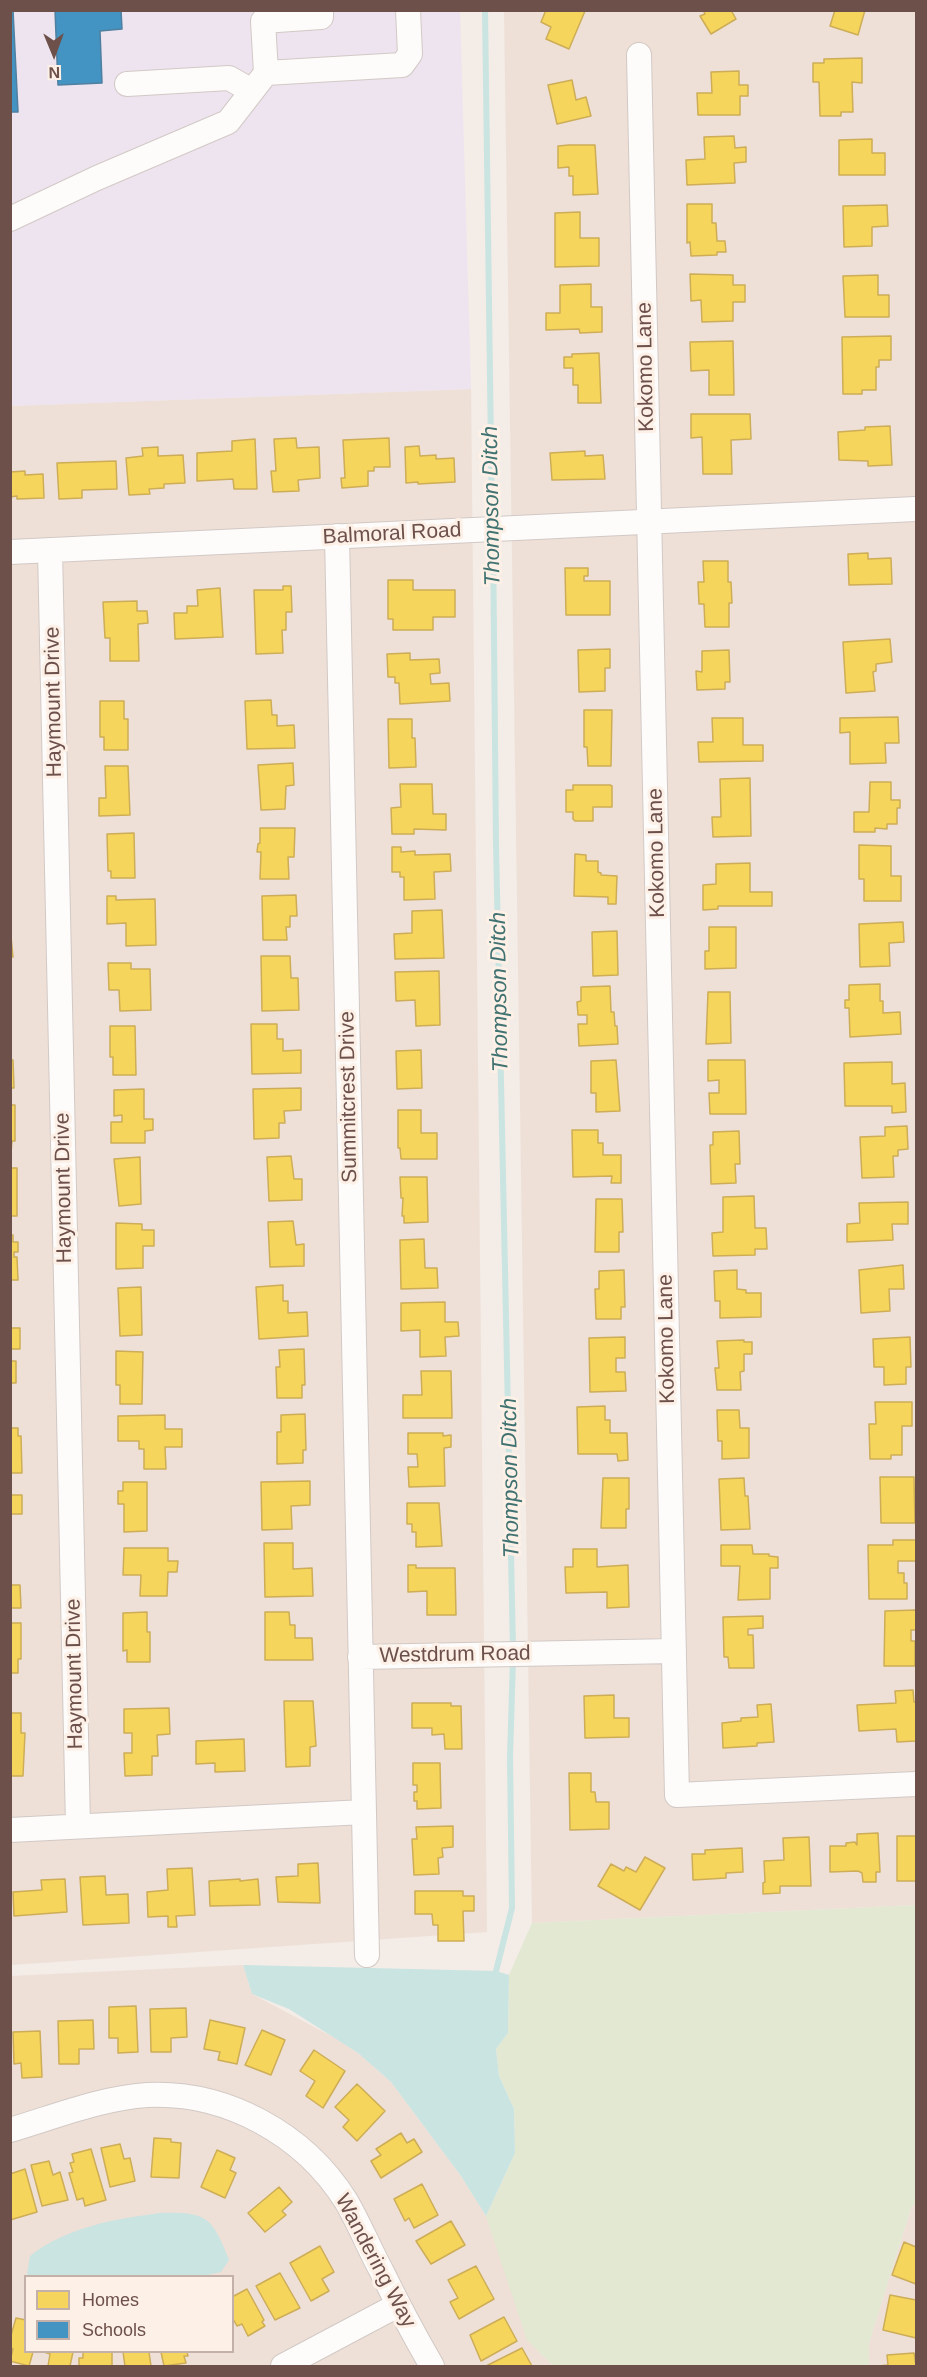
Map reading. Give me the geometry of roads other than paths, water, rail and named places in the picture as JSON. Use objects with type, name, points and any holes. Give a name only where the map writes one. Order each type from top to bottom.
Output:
[{"type":"street","points":[[10,219],[97,177],[228,122],[259,82],[263,21],[321,17],[321,10]]},
{"type":"street","points":[[126,84],[229,78],[259,82],[402,65],[410,54],[408,10]]},
{"type":"street","name":"Kokomo Lane","points":[[639,54],[674,1651]]},
{"type":"street","name":"Balmoral Road","points":[[10,552],[916,508]]},
{"type":"street","name":"Summitcrest Drive","points":[[337,536],[360,1657]]},
{"type":"street","name":"Haymount Drive","points":[[50,550],[78,1827]]},
{"type":"street","points":[[674,1651],[676,1795],[916,1784]]},
{"type":"street","name":"Westdrum Road","points":[[367,1955],[360,1657],[674,1651]]},
{"type":"street","points":[[10,1830],[364,1812]]},
{"type":"street","name":"Wandering Way","points":[[10,2130],[114,2100],[145,2095],[186,2097],[238,2110],[290,2140],[325,2173],[346,2203],[432,2367]]},
{"type":"street","points":[[283,2367],[398,2305]]},
{"type":"water","points":[[243,1965],[496,1971],[509,1975],[508,2033],[496,2049],[499,2076],[514,2109],[515,2153],[486,2216],[461,2176],[391,2082],[358,2053],[289,2009],[252,1994]]},
{"type":"water","points":[[160,2213],[198,2216],[212,2226],[218,2234],[229,2260],[221,2272],[208,2275],[27,2274],[30,2256],[44,2246],[75,2231],[125,2218]]},
{"type":"waterway","name":"Thompson Ditch","points":[[485,10],[492,524]]},
{"type":"waterway","name":"Thompson Ditch","points":[[493,534],[496,844],[513,1649]]},
{"type":"waterway","name":"Thompson Ditch","points":[[496,1971],[512,1908],[510,1757],[513,1659]]}]
